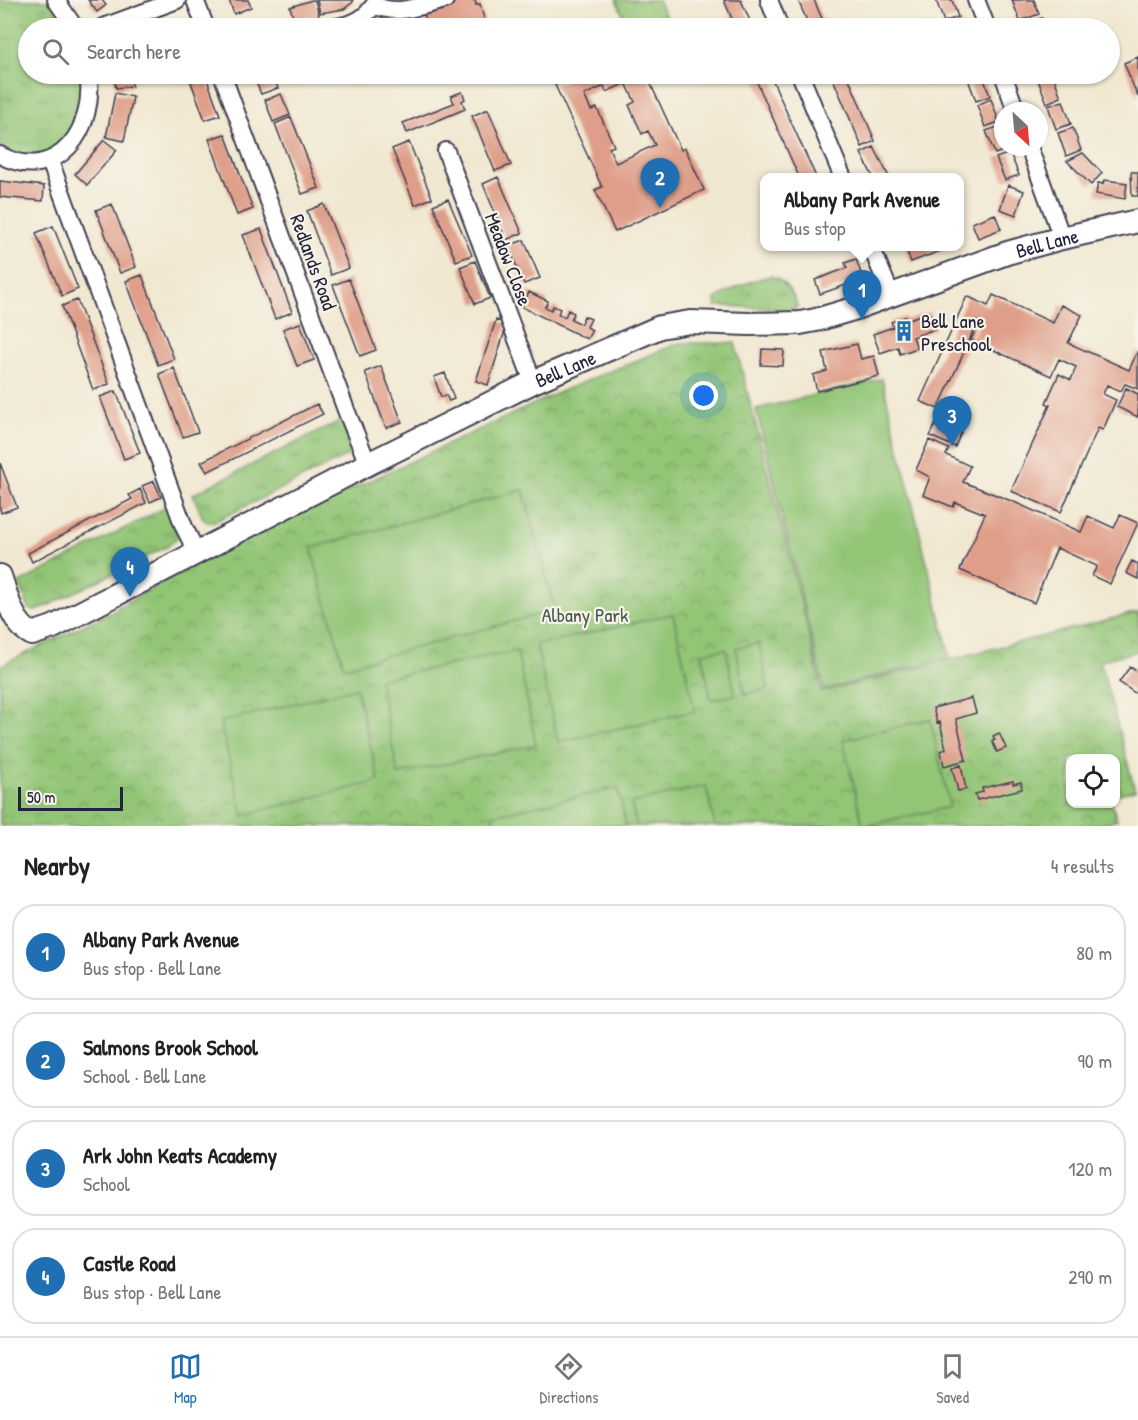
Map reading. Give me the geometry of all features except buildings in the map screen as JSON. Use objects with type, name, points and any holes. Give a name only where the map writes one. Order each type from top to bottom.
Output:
[{"type":"street","points":[[56,0],[68,18]]},
{"type":"street","points":[[128,18],[177,0]]},
{"type":"street","points":[[195,0],[202,18]]},
{"type":"street","points":[[362,18],[367,15],[373,3],[382,9],[396,11],[445,0]]},
{"type":"street","points":[[769,0],[776,18]]},
{"type":"street","points":[[976,0],[983,18]]},
{"type":"street","points":[[0,155],[24,163],[38,163],[50,160],[72,145],[82,126],[88,104],[88,84]]},
{"type":"street","name":"Redlands Road","points":[[226,84],[345,410],[368,464]]},
{"type":"street","points":[[804,84],[841,173]]},
{"type":"street","points":[[1007,84],[1013,102]]},
{"type":"street","name":"Meadow Close","points":[[446,152],[533,382]]},
{"type":"street","points":[[1032,156],[1062,238]]},
{"type":"street","points":[[50,160],[184,527],[197,553]]},
{"type":"street","name":"Bell Lane","points":[[0,576],[15,616],[24,630],[32,634],[53,627],[368,464],[533,382],[667,325],[690,322],[750,324],[808,321],[833,316],[1007,253],[1138,221]]},
{"type":"street","points":[[873,251],[891,295]]},
{"type":"green space","points":[[0,0],[49,0],[61,18],[18,18],[18,84],[83,84],[84,98],[69,137],[48,155],[23,156],[0,148]]},
{"type":"green space","points":[[616,0],[658,0],[667,18],[624,18]]},
{"type":"green space","points":[[771,276],[788,288],[798,307],[792,310],[716,306],[715,299],[722,295],[749,282]]},
{"type":"green space","name":"Albany Park","points":[[679,343],[735,343],[822,692],[1138,612],[1138,651],[1100,661],[1135,790],[1120,794],[1120,754],[1066,754],[1066,808],[1113,808],[1117,820],[1095,826],[0,826],[0,666],[105,615],[208,556],[562,391]]},
{"type":"green space","points":[[882,379],[950,657],[824,690],[756,409]]},
{"type":"green space","points":[[344,419],[354,444],[351,454],[216,521],[207,522],[203,519],[193,494]]},
{"type":"green space","points":[[523,490],[555,610],[344,667],[311,548]]},
{"type":"green space","points":[[168,506],[177,531],[177,538],[168,546],[39,610],[29,609],[19,583]]},
{"type":"green space","points":[[673,614],[695,711],[558,742],[536,645]]},
{"type":"green space","points":[[759,643],[768,689],[745,694],[736,648]]},
{"type":"green space","points":[[726,649],[735,695],[711,700],[702,653]]},
{"type":"green space","points":[[517,651],[536,745],[398,774],[379,679]]},
{"type":"green space","points":[[356,688],[379,781],[243,815],[220,722]]},
{"type":"green space","points":[[930,719],[950,807],[863,826],[843,740]]},
{"type":"green space","points":[[706,786],[715,826],[637,826],[631,803]]},
{"type":"green space","points":[[618,788],[626,826],[495,826],[493,815]]},
{"type":"place","name":"Salmons Brook School","points":[[660,208]]},
{"type":"place","name":"Albany Park Avenue","points":[[862,320]]},
{"type":"place","name":"Bell Lane Preschool","points":[[904,331]]},
{"type":"place","name":"Ark John Keats Academy","points":[[952,446]]},
{"type":"place","name":"Castle Road","points":[[130,597]]}]
